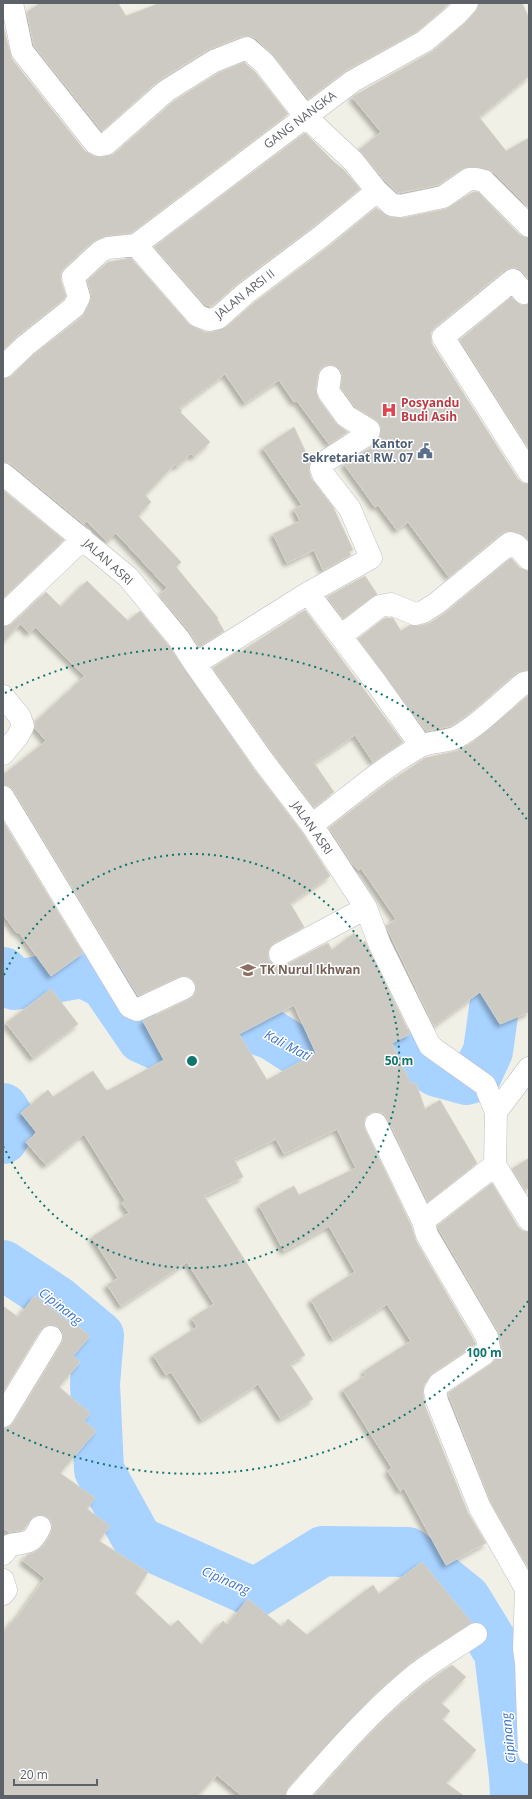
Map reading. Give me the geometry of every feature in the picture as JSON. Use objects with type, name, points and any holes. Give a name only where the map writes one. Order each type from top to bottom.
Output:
[{"type":"street","points":[[12,3],[22,51],[95,143],[99,145],[106,144],[166,91],[214,61],[243,48],[251,49],[264,63],[305,116],[353,161],[377,191],[392,205],[400,206],[443,196],[469,179],[480,179],[484,181],[529,226]]},
{"type":"street","name":"GANG NANGKA","points":[[136,245],[353,81],[425,41],[458,14],[467,3]]},
{"type":"street","name":"JALAN ARSI II","points":[[136,245],[198,316],[209,320],[214,320],[246,293],[377,191]]},
{"type":"street","points":[[3,367],[25,346],[74,308],[79,297],[73,277],[95,256],[106,248],[136,245]]},
{"type":"street","points":[[529,291],[524,293],[513,280],[443,337],[529,472]]},
{"type":"street","points":[[195,664],[308,593],[371,558],[350,509],[320,468],[323,463],[368,434],[369,430],[346,416],[328,390],[330,377]]},
{"type":"street","name":"JALAN ASRI","points":[[3,474],[128,577],[179,639],[264,762],[312,825],[366,908],[380,945],[430,1046],[485,1085],[496,1112],[495,1165]]},
{"type":"street","points":[[3,615],[83,539]]},
{"type":"street","points":[[340,636],[378,607],[384,605],[391,604],[415,614],[425,611],[437,604],[510,543],[516,545],[529,559]]},
{"type":"street","points":[[308,593],[377,684],[421,746]]},
{"type":"street","points":[[312,825],[366,782],[421,746],[447,741],[457,737],[469,729],[524,683],[529,682]]},
{"type":"street","points":[[3,696],[20,717],[23,726],[18,736],[3,754]]},
{"type":"street","points":[[3,797],[130,1007],[137,1010],[184,988]]},
{"type":"street","points":[[280,954],[366,908]]},
{"type":"street","points":[[496,1112],[529,1068]]},
{"type":"street","points":[[376,1124],[429,1216],[427,1235],[487,1337],[489,1348],[484,1354],[439,1384],[435,1391],[437,1401],[480,1508],[528,1588],[524,1639],[528,1664],[529,1753]]},
{"type":"street","points":[[429,1216],[495,1165],[529,1220]]},
{"type":"street","points":[[3,1416],[51,1337]]},
{"type":"street","points":[[3,1554],[10,1545],[33,1540],[40,1527]]},
{"type":"street","points":[[3,1580],[6,1590],[3,1594]]},
{"type":"street","points":[[298,1796],[356,1731],[400,1688],[434,1661],[476,1634]]},
{"type":"building","points":[[40,3],[118,3],[126,16],[160,3],[450,3],[418,31],[347,70],[308,99],[272,54],[255,38],[243,36],[207,50],[159,80],[102,131],[34,46],[27,12]]},
{"type":"building","points":[[479,3],[522,3],[529,18],[529,76],[479,117],[506,151],[529,138],[529,208],[493,172],[476,167],[462,169],[438,185],[398,193],[386,182],[359,150],[381,132],[352,97],[433,51],[466,22],[476,11]]},
{"type":"building","points":[[3,26],[12,59],[85,151],[94,156],[101,157],[114,154],[174,101],[220,72],[244,62],[255,72],[288,114],[131,233],[106,236],[92,242],[64,268],[61,273],[61,281],[66,296],[64,299],[17,336],[3,350]]},
{"type":"building","points":[[305,133],[344,170],[360,189],[238,283],[212,306],[205,305],[154,247]]},
{"type":"building","points":[[473,192],[478,192],[520,235],[529,238],[529,279],[518,268],[505,270],[435,327],[431,332],[431,338],[432,344],[518,479],[523,483],[529,484],[529,541],[520,533],[507,531],[502,533],[449,577],[408,522],[397,530],[378,505],[375,507],[344,464],[375,445],[381,433],[380,425],[376,420],[355,407],[341,388],[342,373],[338,367],[326,365],[320,369],[316,389],[318,398],[336,423],[348,432],[329,444],[297,401],[294,402],[279,380],[245,403],[225,374],[179,408],[182,411],[180,412],[210,442],[194,457],[191,454],[177,467],[175,464],[145,495],[151,502],[138,516],[181,562],[176,567],[218,618],[217,619],[224,631],[199,647],[189,631],[159,595],[167,588],[116,533],[107,542],[87,521],[84,524],[11,464],[3,462],[3,379],[12,376],[33,355],[82,317],[90,302],[91,293],[87,281],[108,262],[131,258],[189,324],[205,332],[212,332],[226,327],[254,303],[331,245],[376,208],[390,217],[403,218],[446,209]]},
{"type":"building","points":[[511,297],[521,305],[529,304],[529,449],[460,340]]},
{"type":"building","points":[[294,427],[310,461],[309,471],[311,478],[333,507],[353,550],[349,552],[351,555],[323,570],[314,550],[287,563],[273,534],[300,521],[294,509],[302,505],[263,448]]},
{"type":"building","points":[[3,490],[64,540],[3,598]]},
{"type":"building","points":[[511,558],[520,568],[529,571],[529,670],[516,673],[475,709],[451,726],[426,731],[358,639],[385,618],[393,618],[401,631],[410,625],[418,626],[430,623],[445,613]]},
{"type":"building","points":[[365,576],[377,594],[343,619],[327,597]]},
{"type":"building","points":[[87,581],[128,621],[140,611],[169,646],[254,769],[302,832],[330,876],[290,903],[304,927],[274,943],[270,947],[268,953],[269,960],[274,965],[286,965],[328,943],[332,950],[354,933],[363,943],[365,941],[410,1034],[392,1043],[411,1084],[416,1083],[425,1109],[440,1100],[477,1163],[428,1202],[387,1118],[383,1113],[377,1112],[370,1113],[365,1117],[365,1129],[411,1225],[416,1241],[476,1344],[432,1374],[424,1385],[423,1393],[425,1406],[468,1513],[486,1543],[446,1565],[404,1488],[400,1491],[388,1471],[392,1468],[343,1390],[366,1375],[364,1371],[411,1341],[387,1304],[333,1339],[311,1300],[355,1272],[329,1226],[284,1251],[259,1205],[294,1186],[299,1195],[356,1168],[337,1129],[284,1154],[276,1139],[234,1159],[243,1177],[204,1196],[305,1355],[290,1364],[313,1399],[281,1419],[258,1384],[202,1420],[171,1372],[166,1375],[153,1355],[197,1327],[192,1318],[214,1304],[187,1262],[121,1306],[107,1285],[118,1278],[92,1237],[129,1213],[122,1203],[125,1200],[84,1134],[46,1165],[26,1142],[37,1133],[21,1113],[48,1090],[53,1097],[93,1071],[106,1090],[109,1090],[164,1060],[143,1021],[189,999],[194,995],[196,989],[195,982],[191,978],[185,976],[179,977],[138,996],[14,791],[9,786],[3,785],[3,775],[46,741],[35,728],[35,722],[85,676],[35,627],[30,633],[20,624],[3,642],[3,627],[12,624],[46,592],[61,607]],"holes":[[[294,1005],[316,1053],[267,1080],[239,1034]]]},
{"type":"building","points":[[305,610],[403,742],[373,762],[355,735],[314,763],[334,792],[314,807],[274,755],[213,668]]},
{"type":"building","points":[[529,695],[529,1012],[500,1024],[480,992],[434,1026],[386,926],[396,919],[361,868],[358,870],[351,862],[329,828],[385,785],[425,758],[456,751],[473,742]]},
{"type":"building","points":[[3,821],[83,953],[51,976],[19,932],[17,933],[3,914]]},
{"type":"building","points":[[51,989],[78,1024],[33,1058],[6,1023]]},
{"type":"building","points":[[529,1158],[529,1188],[525,1190],[512,1169]]},
{"type":"building","points":[[492,1183],[518,1227],[523,1231],[529,1232],[529,1569],[491,1503],[448,1393],[491,1364],[499,1356],[501,1346],[498,1331],[437,1226]]},
{"type":"building","points":[[35,1296],[70,1323],[71,1321],[90,1336],[73,1356],[80,1362],[59,1387],[90,1413],[84,1421],[96,1431],[60,1473],[95,1498],[87,1509],[110,1526],[99,1541],[148,1572],[135,1593],[171,1627],[178,1620],[202,1645],[223,1621],[227,1625],[248,1599],[282,1627],[288,1619],[307,1635],[373,1585],[379,1594],[422,1562],[472,1623],[415,1659],[375,1694],[302,1772],[288,1788],[285,1796],[242,1796],[217,1775],[197,1796],[3,1796],[3,1633],[15,1618],[16,1619],[45,1578],[23,1561],[27,1555],[35,1552],[44,1545],[51,1533],[52,1527],[50,1520],[45,1516],[40,1515],[33,1517],[23,1530],[9,1532],[3,1528],[3,1428],[9,1427],[14,1422],[62,1343],[63,1338],[62,1331],[58,1327],[52,1325],[45,1326],[40,1331],[3,1392],[3,1306],[18,1317]]},
{"type":"building","points":[[452,1665],[466,1677],[441,1703],[450,1711],[442,1719],[476,1750],[446,1783],[464,1796],[314,1796],[362,1742],[392,1712],[423,1685]]},
{"type":"waterway","name":"Kali Mati","points":[[3,972],[15,985],[83,973],[105,984],[142,1038],[166,1049],[212,1026],[240,1023],[272,1035],[311,1060],[329,1068],[362,1061],[388,1051],[409,1054],[437,1072],[466,1080],[476,1077],[488,1051],[494,1008],[502,979],[521,967],[529,967]]},
{"type":"waterway","name":"Cipinang","points":[[3,1108],[12,1122],[3,1139]]},
{"type":"waterway","name":"Cipinang","points":[[3,1265],[56,1300],[99,1336],[95,1384],[99,1470],[138,1541],[255,1593],[323,1551],[408,1552],[466,1599],[499,1653],[514,1776],[515,1796]]},
{"type":"place","name":"Posyandu Budi Asih","points":[[389,410]]},
{"type":"place","name":"Kantor Sekretariat RW. 07","points":[[425,451]]},
{"type":"place","name":"TK Nurul Ikhwan","points":[[248,970]]}]
